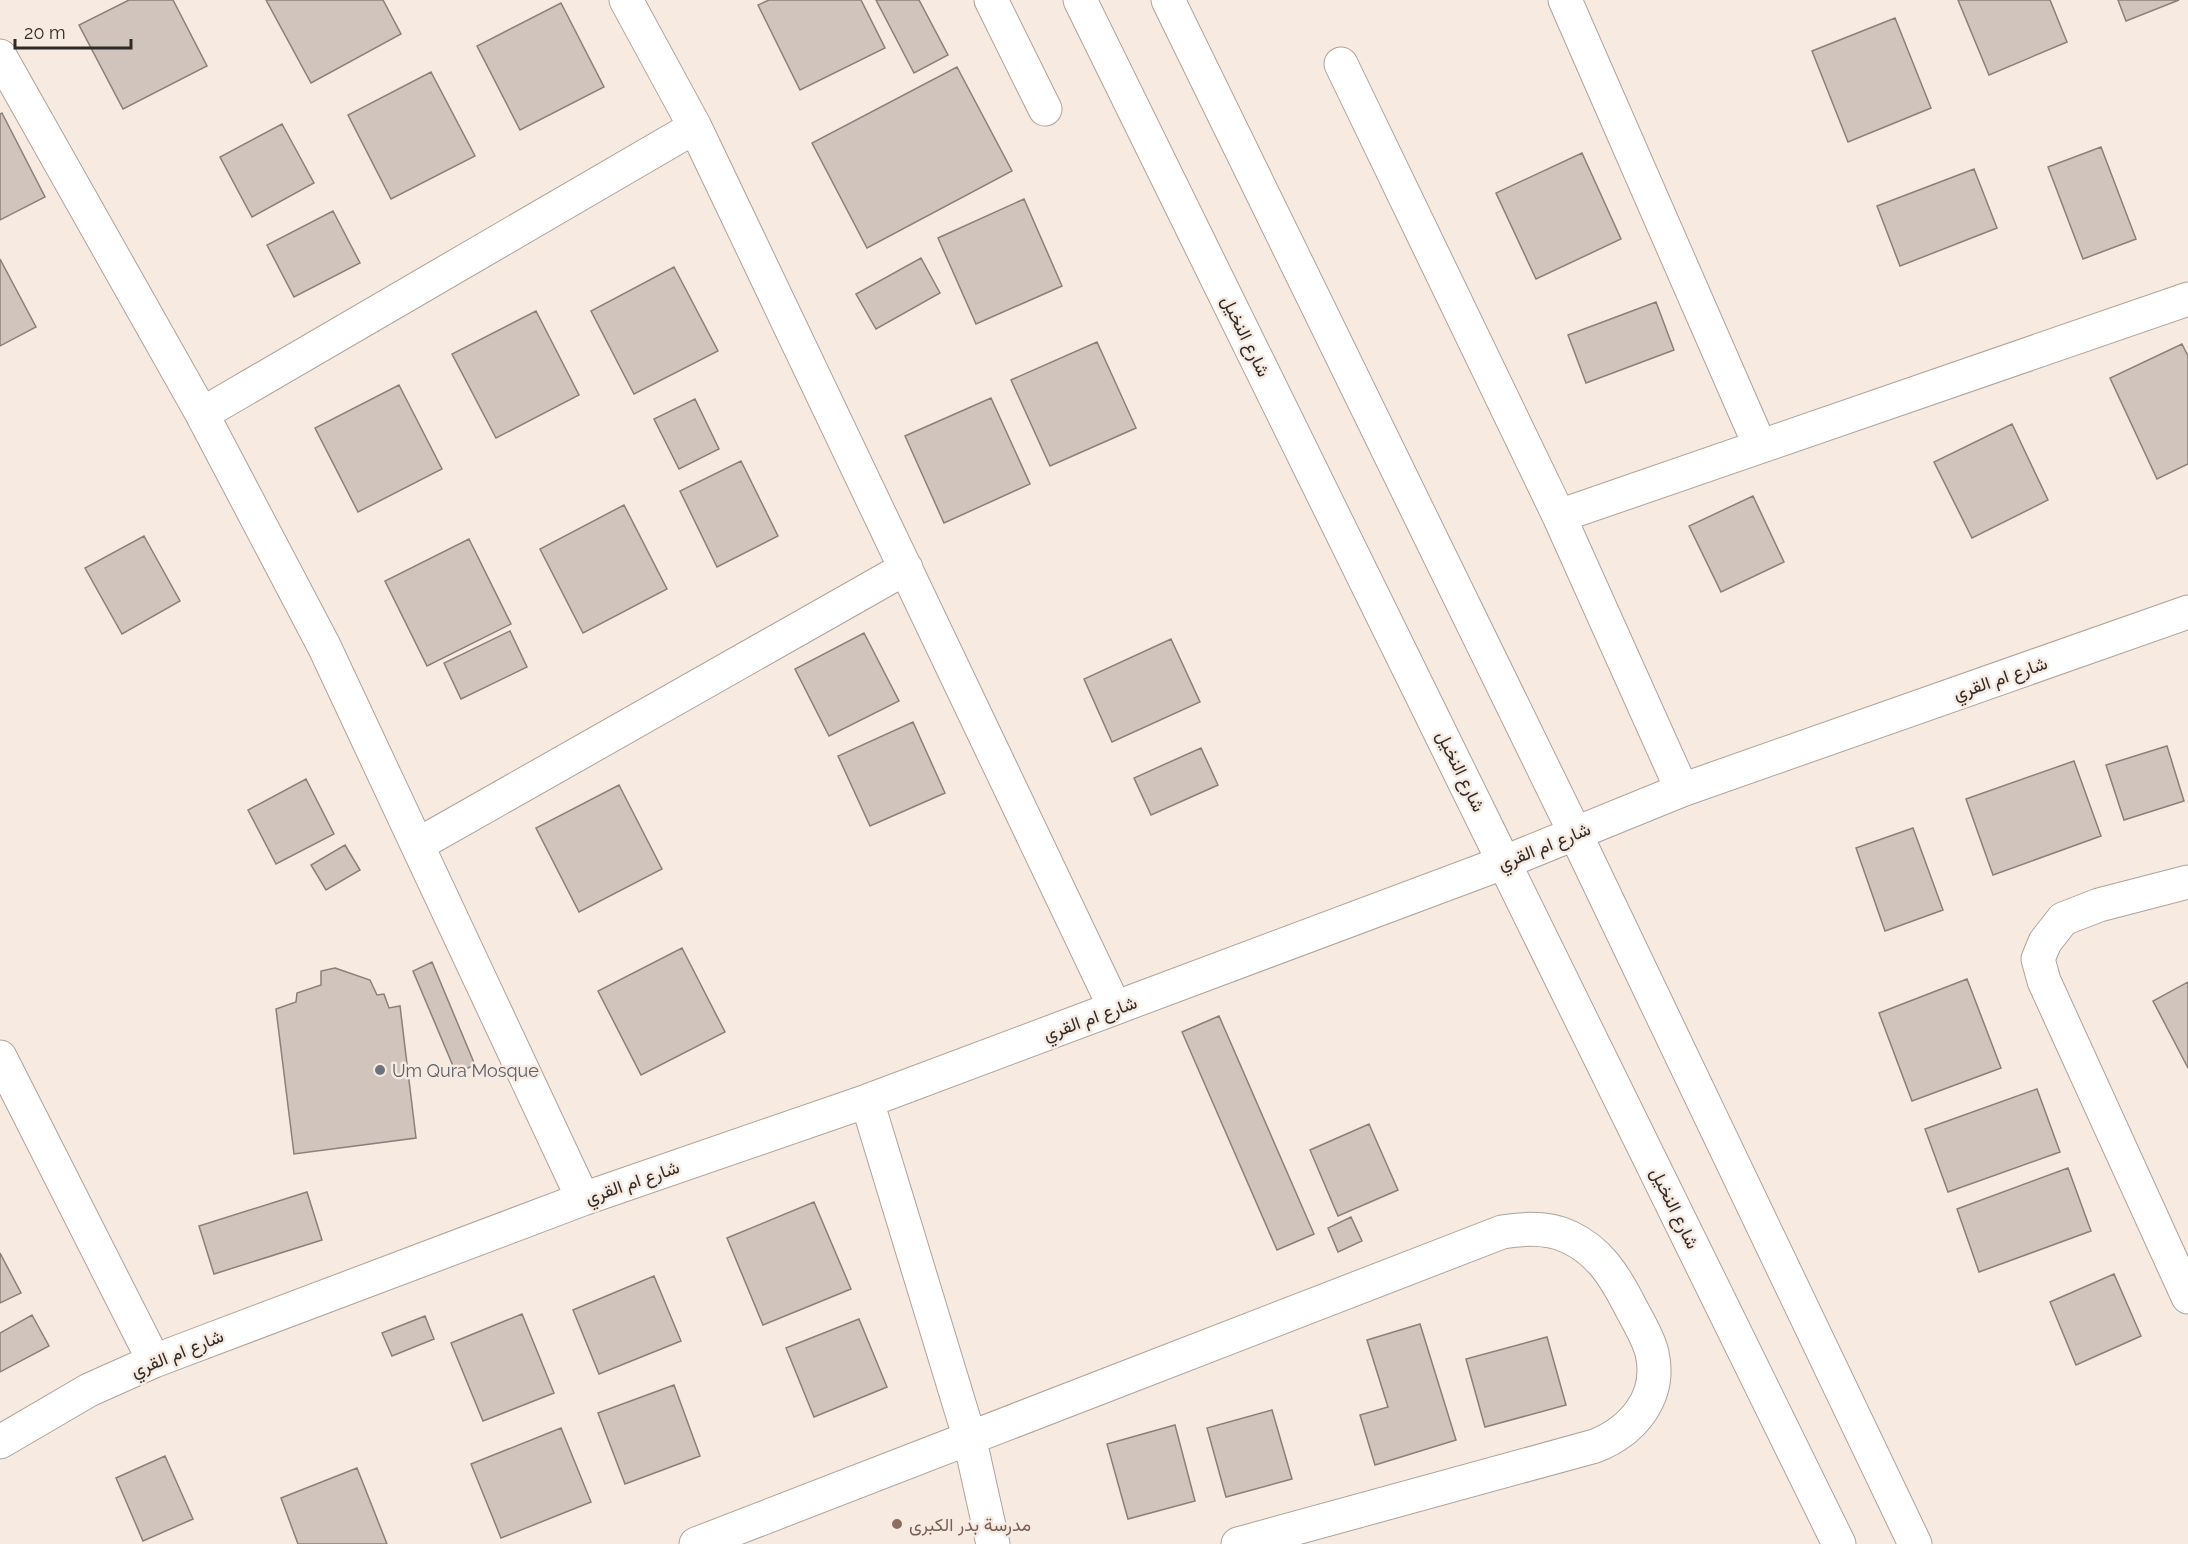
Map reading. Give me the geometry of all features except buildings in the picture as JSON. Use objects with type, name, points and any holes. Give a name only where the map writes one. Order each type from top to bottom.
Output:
[{"type":"street","points":[[626,0],[695,127],[1115,1008]]},
{"type":"street","points":[[991,0],[1045,109]]},
{"type":"street","name":"شارع النخيل","points":[[1080,0],[1839,1544]]},
{"type":"street","points":[[1168,0],[1575,833],[1916,1544]]},
{"type":"street","points":[[1565,0],[1760,446]]},
{"type":"street","points":[[0,57],[202,414],[324,646],[419,844],[583,1199]]},
{"type":"street","points":[[1341,64],[1559,516],[1682,790]]},
{"type":"street","points":[[202,414],[695,127]]},
{"type":"street","points":[[1559,516],[2188,299]]},
{"type":"street","points":[[419,844],[906,568]]},
{"type":"street","name":"شارع ام القري","points":[[0,1442],[89,1390],[154,1360],[583,1199],[867,1101],[1505,862],[1682,790],[2188,612]]},
{"type":"street","points":[[2188,882],[2099,905],[2063,919],[2045,942],[2038,959],[2044,981],[2188,1297]]},
{"type":"street","points":[[0,1057],[154,1360]]},
{"type":"street","points":[[867,1101],[969,1436],[993,1544]]},
{"type":"street","points":[[696,1544],[969,1436],[1502,1232],[1535,1229],[1567,1236],[1587,1246],[1604,1262],[1617,1279],[1646,1335],[1652,1354],[1654,1374],[1642,1412],[1629,1427],[1613,1438],[1238,1544]]},
{"type":"place","name":"Um Qura Mosque","points":[[380,1070]]},
{"type":"place","name":"مدرسة بدر الكبرى","points":[[897,1524]]}]
